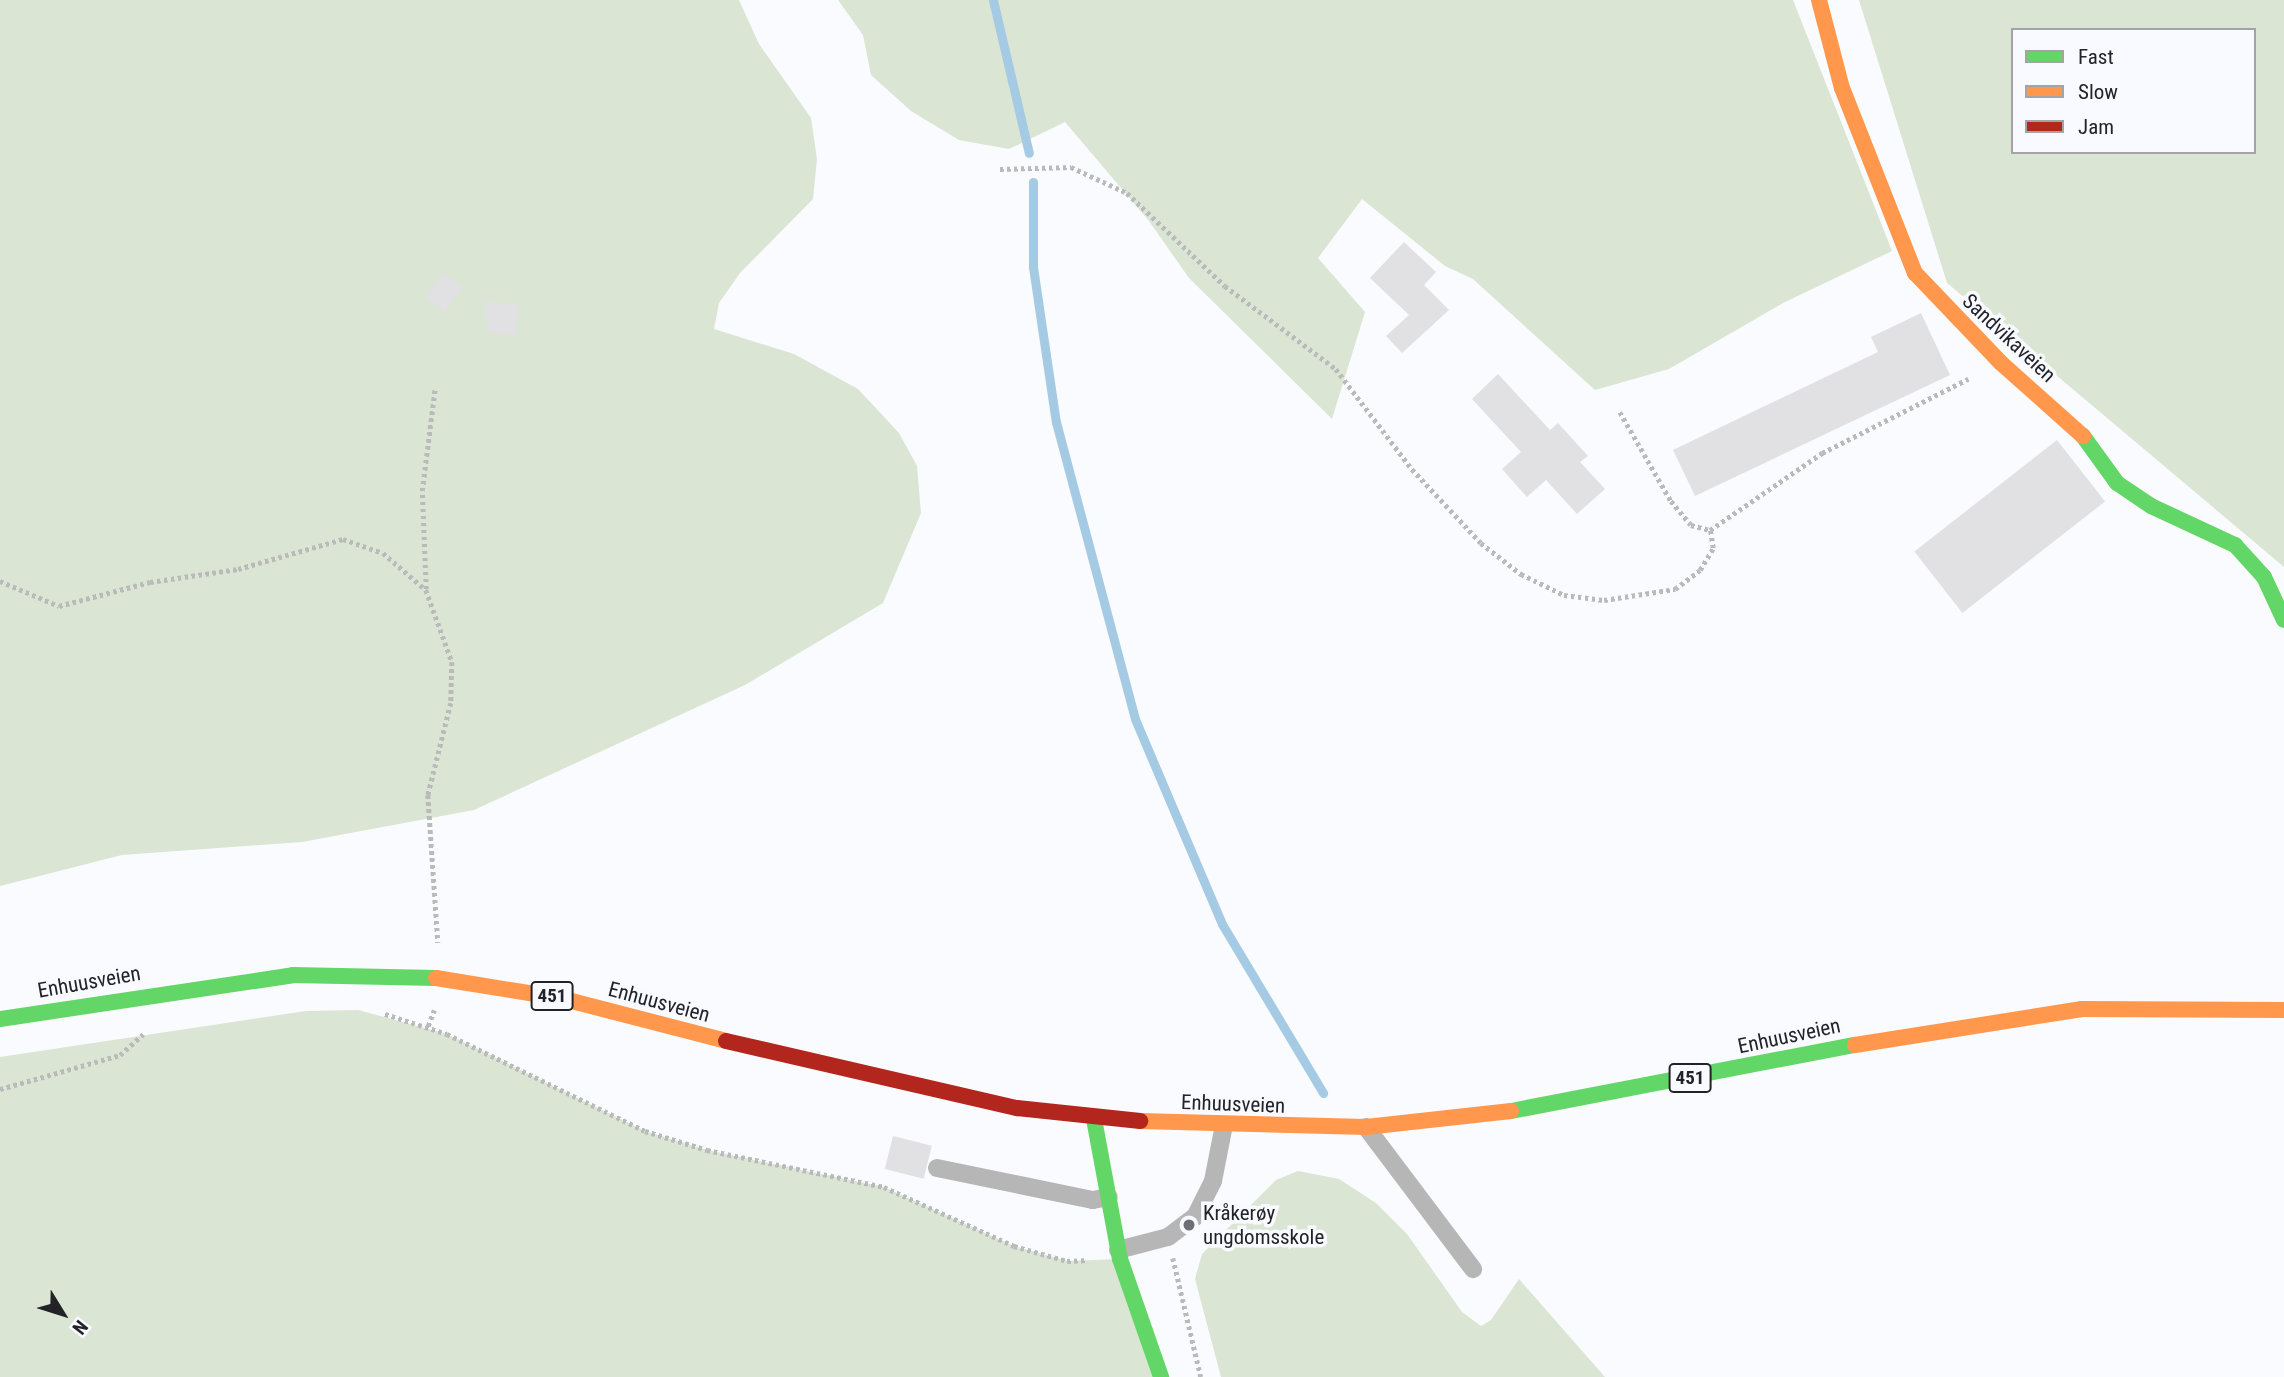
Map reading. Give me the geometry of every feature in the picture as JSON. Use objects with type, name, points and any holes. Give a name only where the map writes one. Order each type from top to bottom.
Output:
[{"type":"main road","name":"Sandvikaveien","points":[[1819,0],[1842,88],[1915,273],[2001,363],[2076,427],[2117,483],[2151,506],[2235,545],[2264,577],[2284,620]]},
{"type":"main road","name":"Enhuusveien","points":[[0,1019],[293,975],[441,978],[560,998],[883,1081],[1094,1119],[1224,1125],[1366,1127],[1588,1099],[2017,1017],[2144,1006],[2284,1010]]},
{"type":"main road","points":[[1094,1119],[1119,1254],[1161,1377]]},
{"type":"lane","points":[[1119,1254],[1168,1237],[1205,1204],[1224,1125]]},
{"type":"lane","points":[[1366,1127],[1473,1269]]},
{"type":"lane","points":[[937,1168],[1093,1200],[1109,1197]]},
{"type":"path","points":[[1000,169],[1071,167],[1127,193],[1175,233],[1225,286],[1336,369],[1412,469],[1481,543],[1521,574],[1564,595],[1604,600],[1675,589],[1700,570],[1713,548],[1710,530]]},
{"type":"path","points":[[1620,412],[1671,501],[1690,525],[1710,530],[1822,453],[2001,363]]},
{"type":"path","points":[[428,1026],[441,978],[428,794],[451,703],[452,662],[426,590],[422,491],[435,388]]},
{"type":"path","points":[[0,581],[58,606],[150,582],[238,569],[342,539],[383,553],[426,590]]},
{"type":"path","points":[[381,1013],[428,1026],[645,1131],[707,1150],[884,1187],[1014,1246],[1067,1261],[1119,1254]]},
{"type":"path","points":[[130,1036],[156,1032]]},
{"type":"path","points":[[0,1089],[120,1055],[143,1034]]},
{"type":"path","points":[[1168,1237],[1201,1377]]},
{"type":"green space","points":[[0,0],[739,0],[759,44],[811,118],[817,159],[813,199],[740,273],[719,303],[714,329],[794,354],[858,389],[899,433],[917,466],[921,513],[883,603],[745,685],[474,810],[302,842],[122,855],[0,886]]},
{"type":"green space","points":[[838,0],[1793,0],[1892,251],[1783,303],[1669,369],[1595,390],[1473,279],[1445,266],[1362,199],[1318,258],[1365,312],[1332,419],[1189,278],[1149,221],[1065,122],[1009,149],[959,140],[911,111],[871,75],[863,35]]},
{"type":"green space","points":[[1859,0],[2284,0],[2284,567],[1947,283]]},
{"type":"green space","points":[[358,1010],[447,1034],[645,1131],[707,1150],[884,1187],[1014,1246],[1067,1261],[1120,1259],[1160,1377],[0,1377],[0,1057],[306,1011]]},
{"type":"green space","points":[[1298,1171],[1339,1179],[1376,1203],[1407,1234],[1462,1312],[1481,1326],[1491,1320],[1519,1279],[1605,1377],[1221,1377],[1195,1279],[1202,1254],[1276,1180]]},
{"type":"building","points":[[1404,242],[1436,272],[1424,285],[1449,310],[1402,353],[1386,336],[1409,315],[1370,278]]},
{"type":"building","points":[[443,273],[463,287],[445,312],[425,298]]},
{"type":"building","points":[[484,301],[519,305],[515,335],[488,332]]},
{"type":"building","points":[[1921,313],[1950,375],[1695,496],[1673,450],[1878,352],[1871,337]]},
{"type":"building","points":[[1498,374],[1550,430],[1558,423],[1588,456],[1580,462],[1605,489],[1577,514],[1546,480],[1527,497],[1502,469],[1521,452],[1472,399]]},
{"type":"building","points":[[2057,440],[2105,501],[1962,613],[1914,551]]},
{"type":"building","points":[[893,1136],[932,1146],[924,1179],[885,1169]]},
{"type":"waterway","points":[[993,0],[1029,153]]},
{"type":"waterway","points":[[1033,182],[1033,267],[1056,422],[1135,719],[1222,924],[1323,1093]]},
{"type":"traffic: fast","points":[[2083,436],[2117,483],[2151,506],[2235,545],[2264,577],[2284,620]]},
{"type":"traffic: fast","points":[[0,1019],[293,975],[436,978]]},
{"type":"traffic: fast","points":[[1511,1111],[1855,1045]]},
{"type":"traffic: fast","points":[[1094,1119],[1120,1259],[1161,1377]]},
{"type":"traffic: slow","points":[[1819,0],[1842,88],[1915,273],[2001,363],[2083,436]]},
{"type":"traffic: slow","points":[[436,978],[560,998],[726,1041]]},
{"type":"traffic: slow","points":[[1855,1045],[2082,1009],[2284,1010]]},
{"type":"traffic: slow","points":[[1140,1121],[1366,1127],[1511,1111]]},
{"type":"traffic: jam","points":[[726,1041],[1017,1108],[1140,1121]]},
{"type":"place","name":"Kråkerøy ungdomsskole","points":[[1189,1225]]}]
